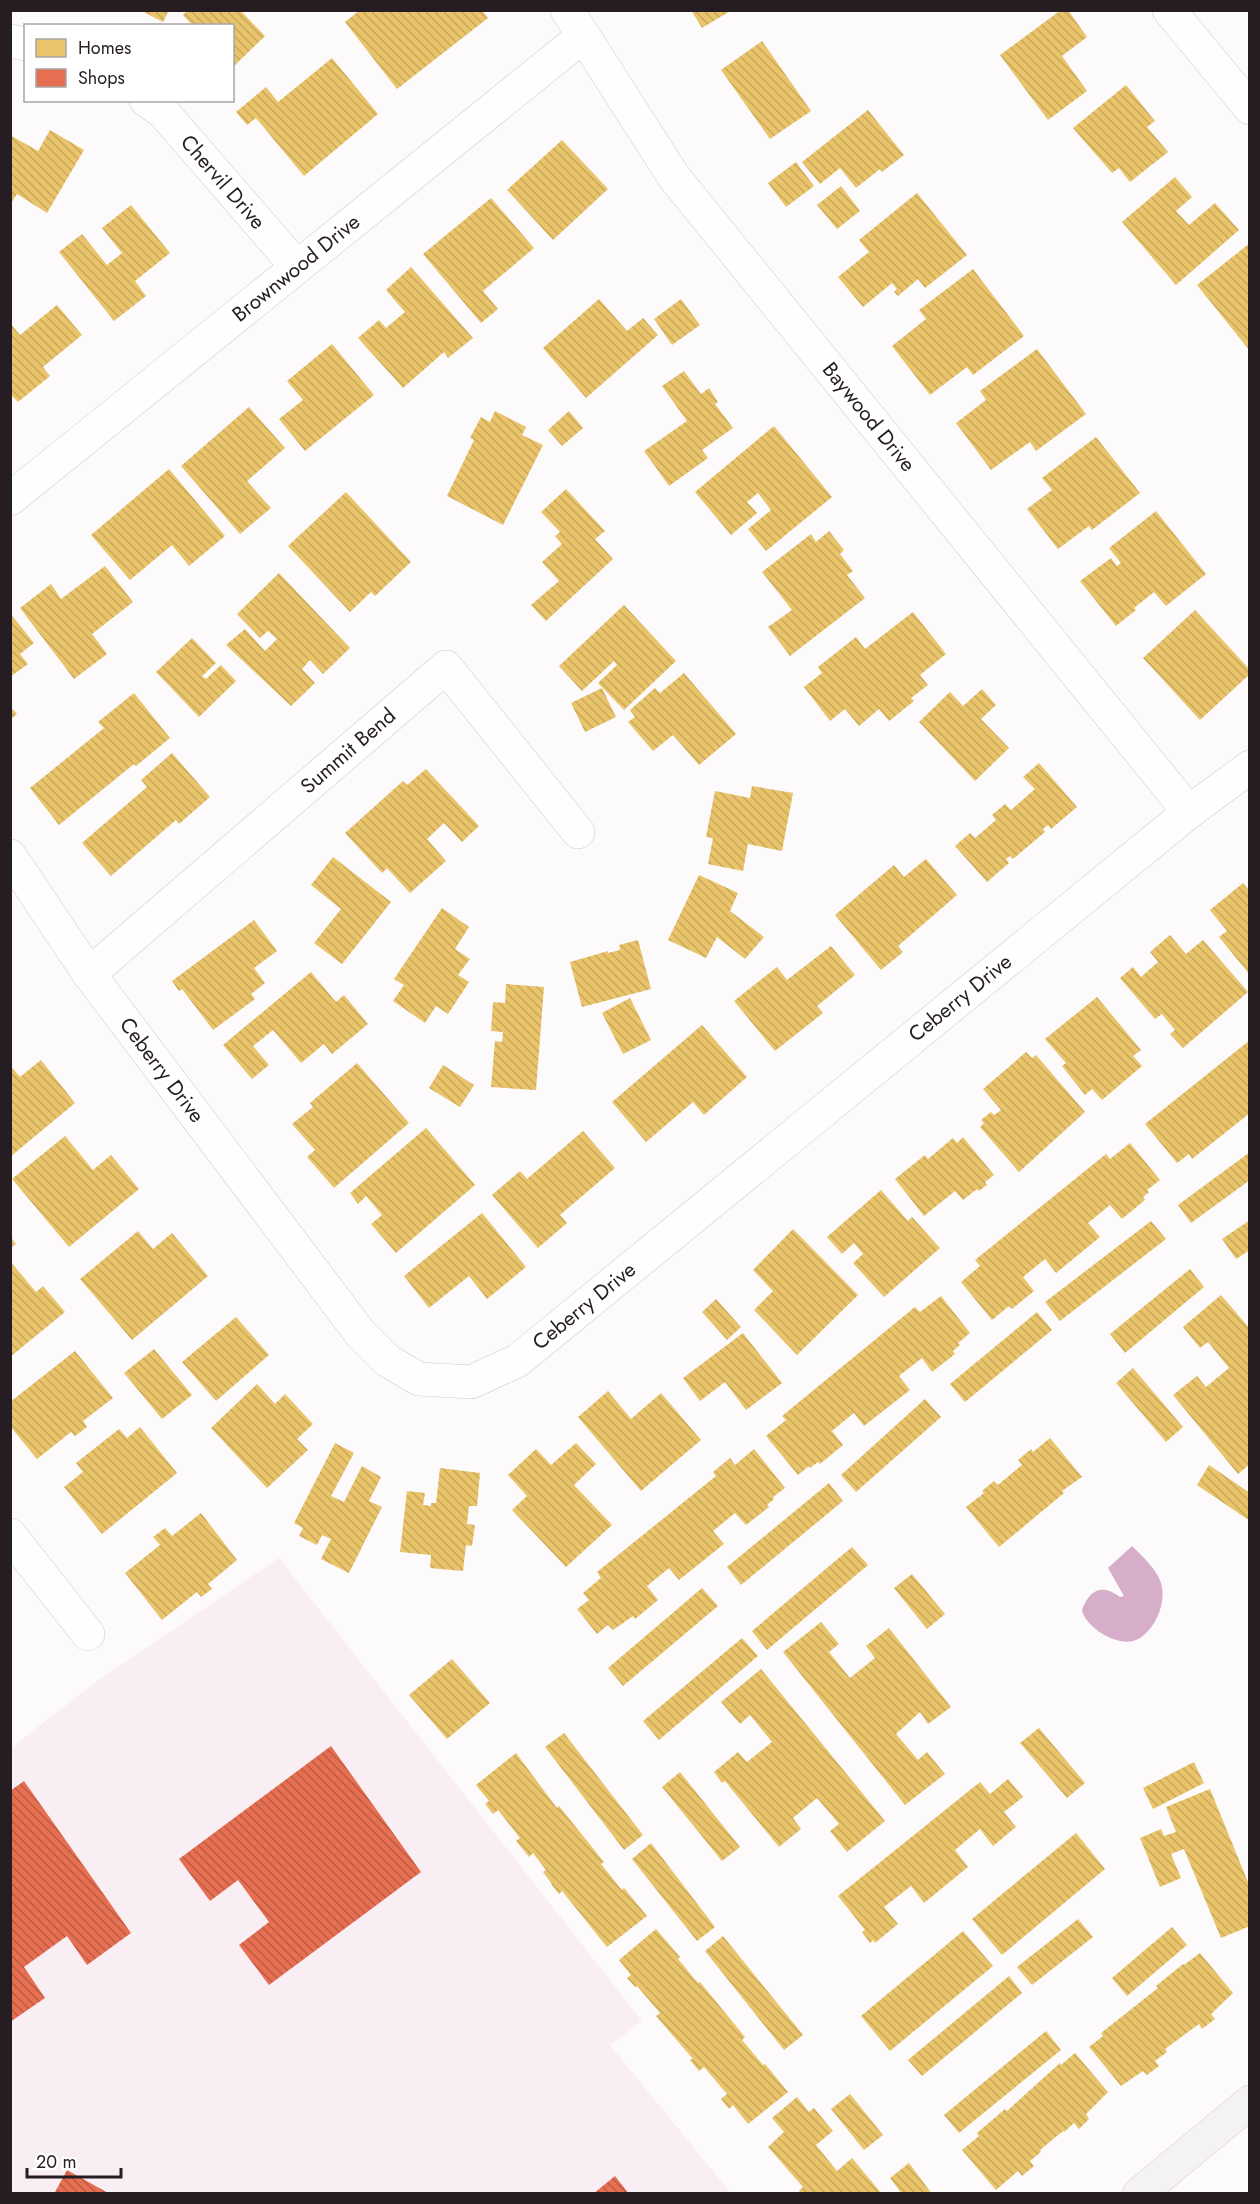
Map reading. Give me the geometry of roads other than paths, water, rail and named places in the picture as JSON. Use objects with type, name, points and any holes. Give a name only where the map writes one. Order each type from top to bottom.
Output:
[{"type":"street","points":[[1168,10],[1250,108]]},
{"type":"street","name":"Brownwood Drive","points":[[10,499],[297,267],[574,24]]},
{"type":"street","name":"Baywood Drive","points":[[574,24],[674,177],[1189,812]]},
{"type":"street","name":"Chervil Drive","points":[[149,102],[163,112],[297,267]]},
{"type":"street","name":"Summit Bend","points":[[89,974],[446,667],[578,832]]},
{"type":"street","name":"Ceberry Drive","points":[[10,856],[89,974],[360,1333],[388,1361],[419,1379],[471,1382],[517,1361],[1189,812],[1250,767]]},
{"type":"street","points":[[10,1535],[88,1635]]},
{"type":"street","points":[[1139,2193],[1250,2102]]}]
